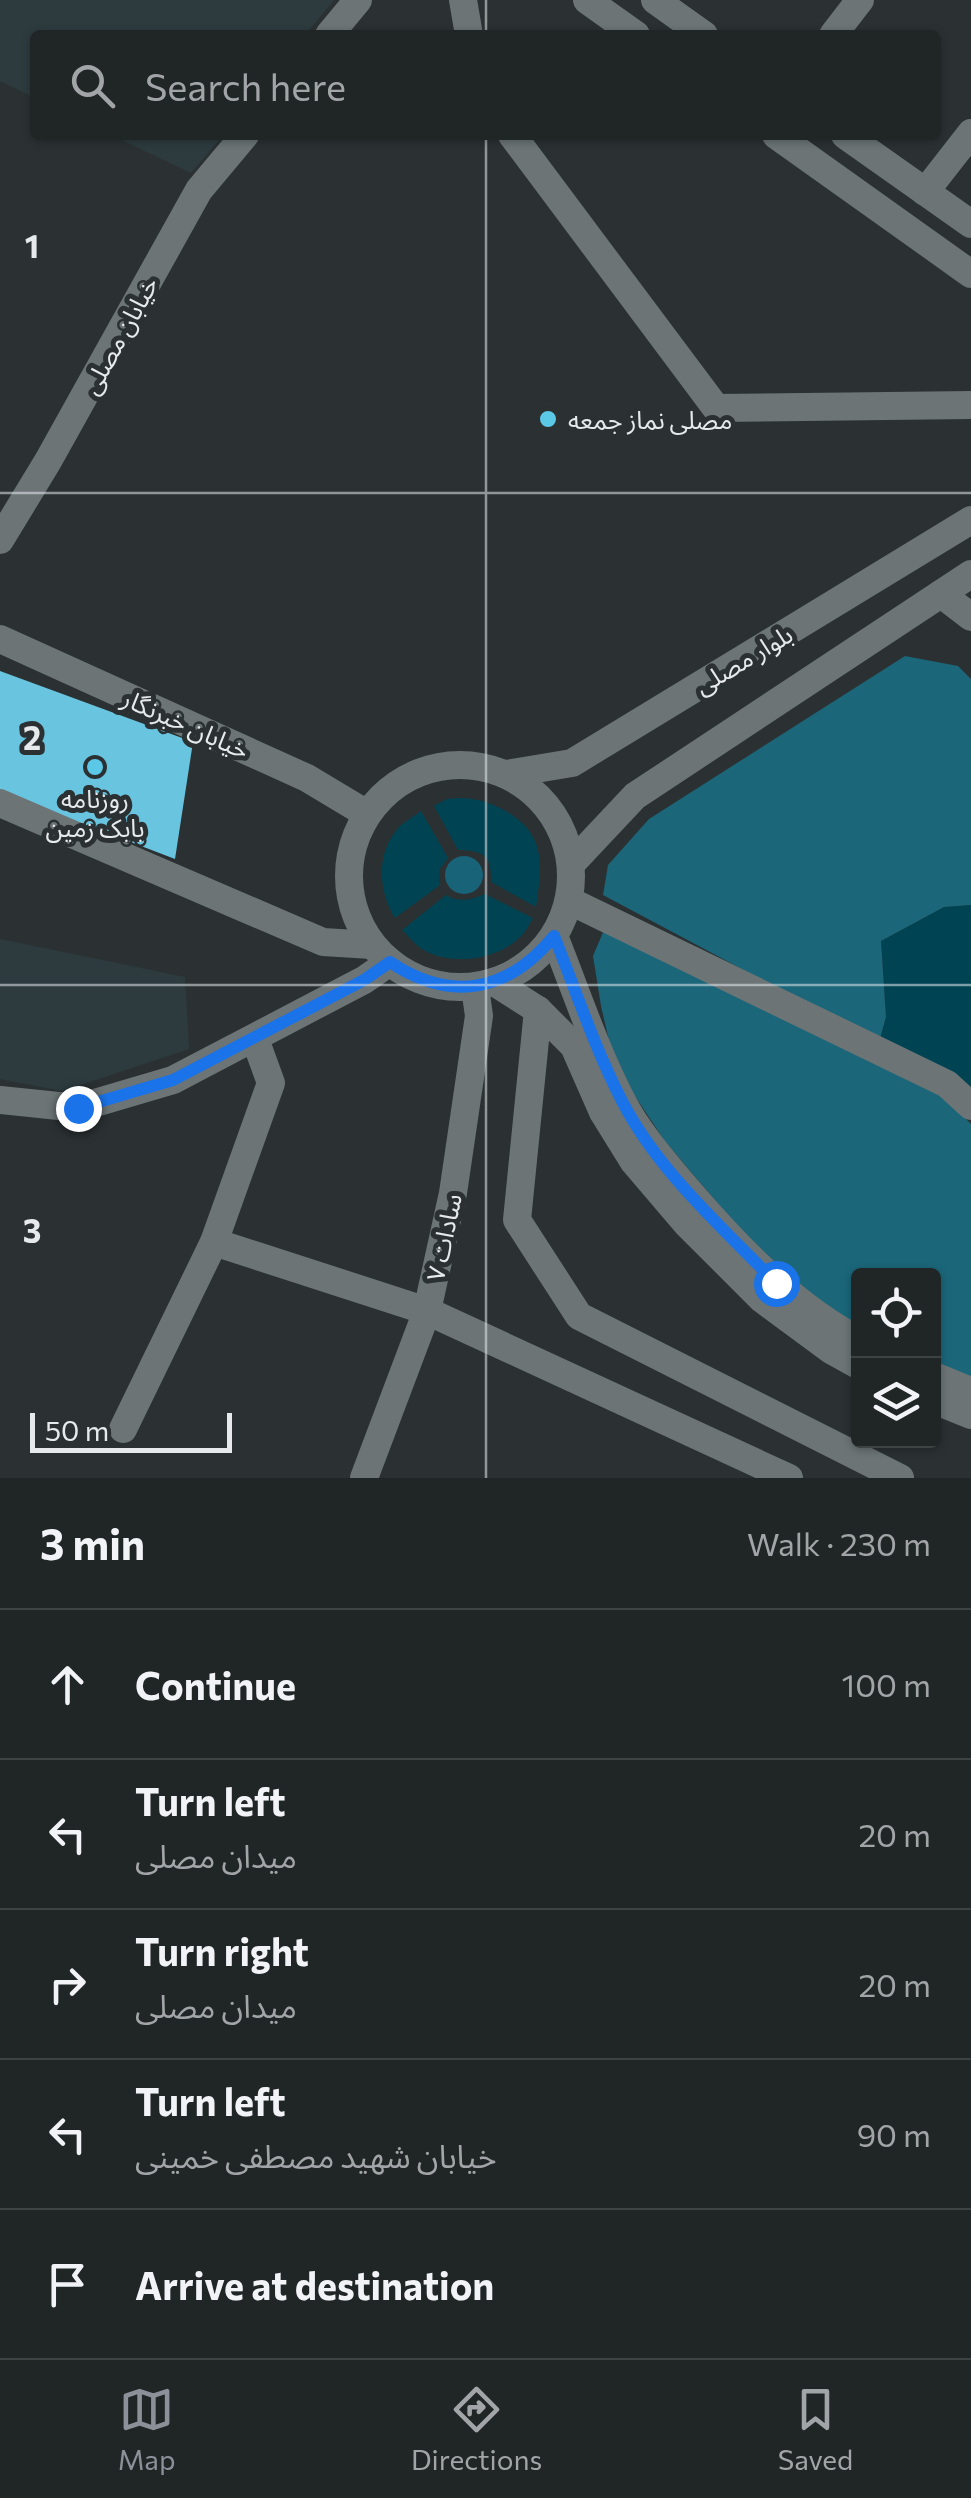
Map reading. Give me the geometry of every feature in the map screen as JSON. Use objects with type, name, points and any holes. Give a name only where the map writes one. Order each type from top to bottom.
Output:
[{"type":"street","points":[[333,30],[358,0]]},
{"type":"street","points":[[463,0],[468,30]]},
{"type":"street","points":[[586,0],[629,30]]},
{"type":"street","points":[[655,0],[694,18]]},
{"type":"street","points":[[837,30],[860,0]]},
{"type":"street","points":[[925,192],[971,133]]},
{"type":"street","name":"خیابان مصلی","points":[[0,540],[48,462],[199,190],[241,140]]},
{"type":"street","points":[[516,140],[716,408],[971,405]]},
{"type":"street","points":[[783,140],[971,274]]},
{"type":"street","points":[[852,140],[971,224]]},
{"type":"street","name":"بلوار مصلی","points":[[506,774],[572,763],[971,520]]},
{"type":"street","points":[[572,863],[635,796],[971,574]]},
{"type":"street","points":[[941,594],[971,618]]},
{"type":"street","name":"خیابان خبرنگار","points":[[0,640],[307,778],[367,814]]},
{"type":"street","points":[[468,765],[506,774],[538,796],[561,826],[572,863],[570,902],[554,936],[518,972],[484,984],[452,987],[409,975],[381,954],[358,921],[350,894],[349,866],[367,814],[394,786],[429,769],[468,765]]},
{"type":"street","points":[[0,803],[323,942],[381,954]]},
{"type":"street","points":[[570,902],[947,1084],[971,1106]]},
{"type":"street","points":[[554,936],[622,1102],[652,1149],[776,1283],[851,1336]]},
{"type":"street","points":[[0,1100],[78,1108],[173,1080],[364,980],[381,954]]},
{"type":"street","points":[[484,984],[538,1010],[574,1046],[603,1112],[634,1162],[686,1223],[762,1299],[851,1360]]},
{"type":"street","name":"سادات ۷","points":[[364,1478],[426,1311],[453,1193],[484,984]]},
{"type":"street","points":[[538,1010],[517,1220],[579,1316],[900,1478]]},
{"type":"street","points":[[123,1428],[214,1242],[270,1083],[256,1039]]},
{"type":"street","points":[[214,1242],[426,1311],[789,1478]]},
{"type":"street","points":[[941,1379],[971,1390]]},
{"type":"street","points":[[941,1403],[971,1416]]},
{"type":"street","points":[[941,1422],[971,1416]]},
{"type":"street","points":[[828,1442],[851,1438]]},
{"type":"shaded area","points":[[0,0],[334,0],[309,30],[30,30],[30,96],[0,81]]},
{"type":"shaded area","points":[[122,140],[219,140],[191,173]]},
{"type":"shaded area","points":[[905,656],[958,666],[971,679],[971,905],[944,907],[881,941],[886,1017],[879,1042],[603,895],[608,865],[649,819]]},
{"type":"shaded area","points":[[459,798],[498,807],[528,829],[535,840],[540,864],[536,907],[491,882],[488,860],[480,853],[458,850],[434,806]]},
{"type":"shaded area","points":[[421,811],[448,858],[439,870],[440,885],[395,918],[383,886],[382,863],[398,829]]},
{"type":"shaded area","points":[[464,856],[478,861],[483,875],[478,889],[464,894],[450,889],[445,875],[450,861]]},
{"type":"shaded area","points":[[485,894],[533,918],[521,936],[497,952],[470,959],[443,957],[419,947],[402,930],[446,895],[465,900]]},
{"type":"shaded area","points":[[971,905],[971,1099],[879,1042],[886,1017],[881,941],[944,907]]},
{"type":"shaded area","points":[[604,930],[943,1096],[971,1124],[971,1378],[941,1365],[941,1268],[851,1268],[851,1323],[790,1280],[746,1237],[664,1140],[629,1087],[610,1045],[593,956]]},
{"type":"shaded area","points":[[0,939],[185,977],[189,1049],[62,1091],[0,1079]]},
{"type":"building","name":"روزنامه بابک زمین","points":[[0,671],[193,742],[175,859],[0,792]]},
{"type":"place","name":"مصلی نماز جمعه","points":[[548,419]]},
{"type":"place","name":"روزنامه بابک زمین","points":[[95,767]]},
{"type":"route","points":[[78,1108],[173,1080],[256,1039],[390,962],[430,983],[475,987],[518,972],[554,936],[622,1102],[652,1149],[776,1283]]}]
